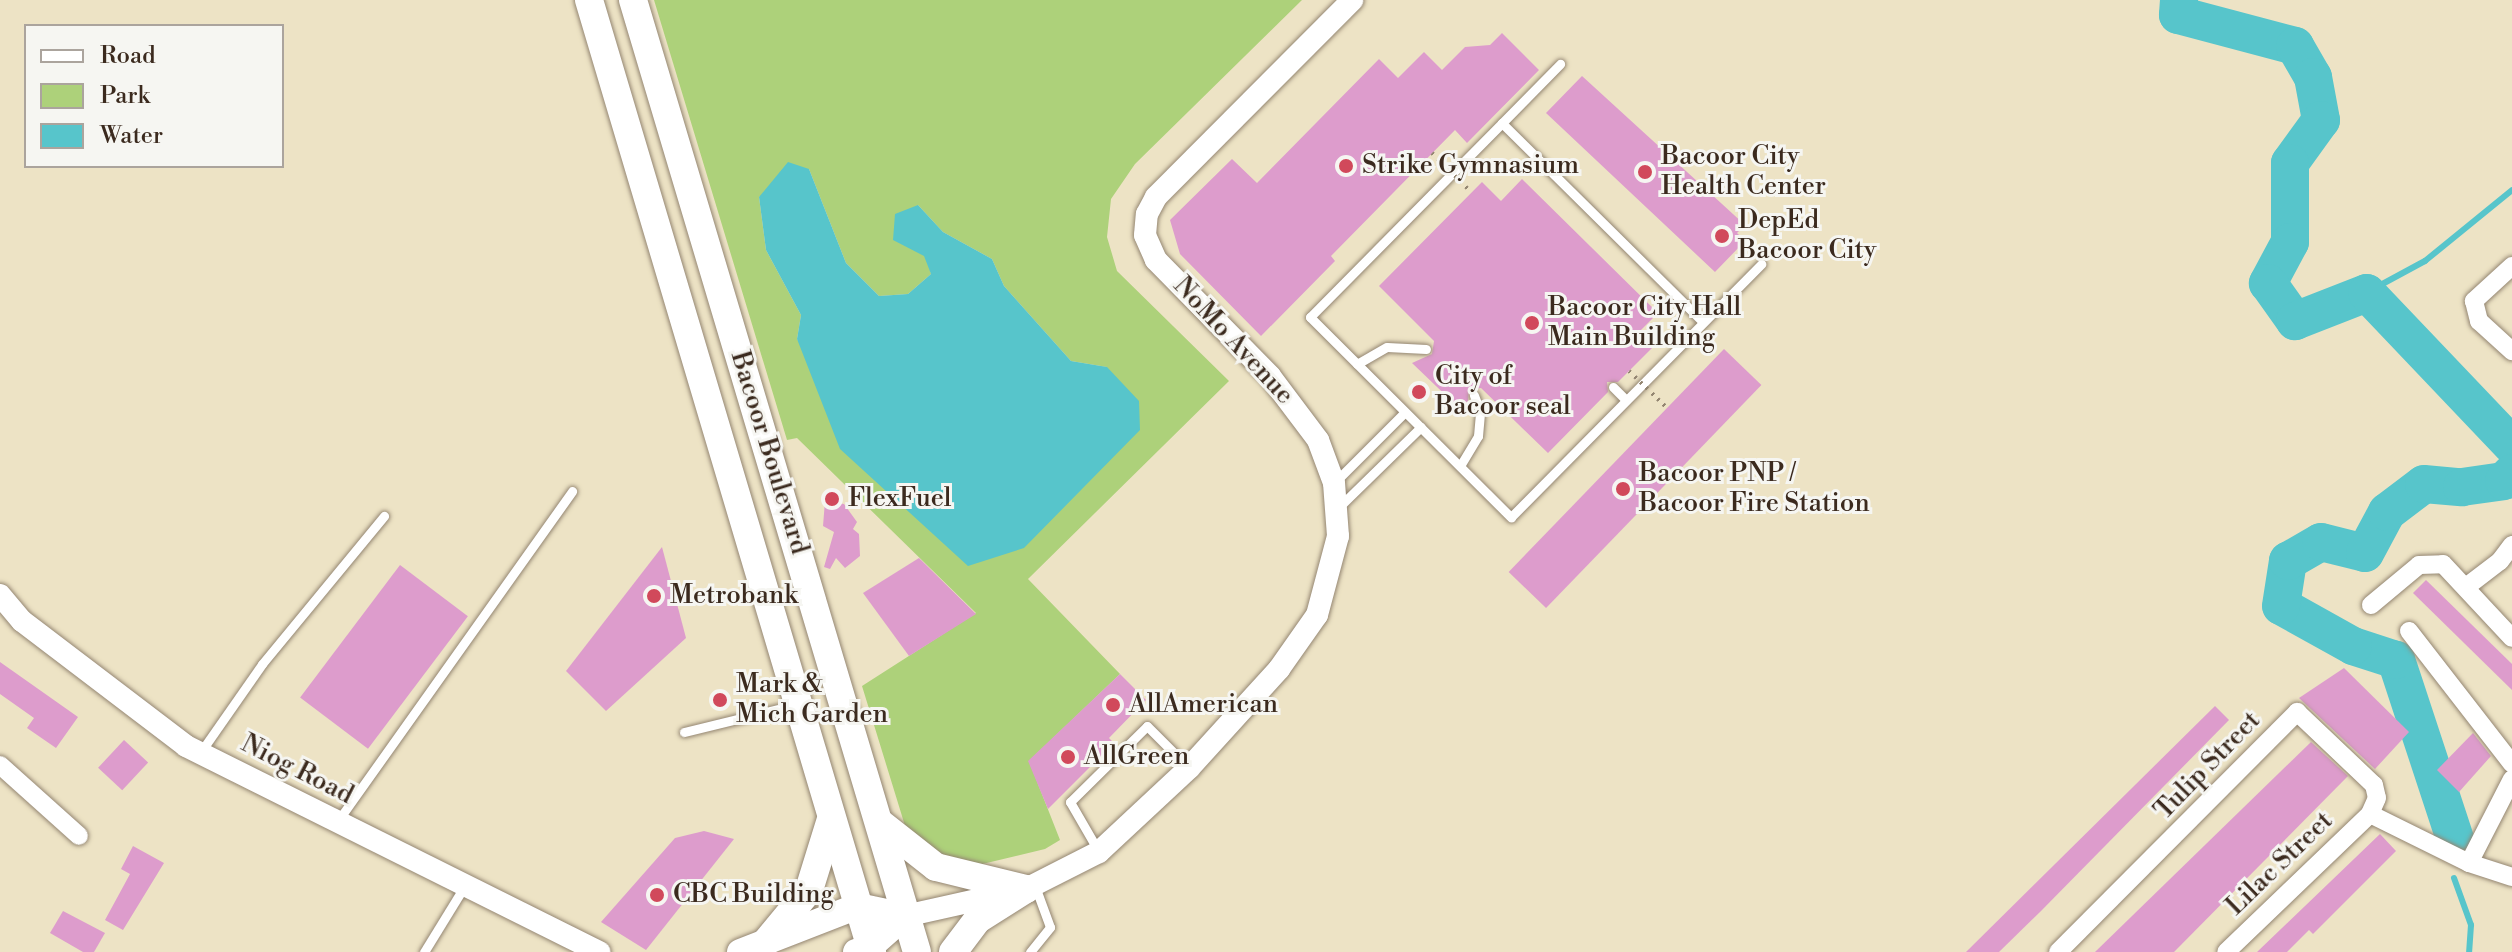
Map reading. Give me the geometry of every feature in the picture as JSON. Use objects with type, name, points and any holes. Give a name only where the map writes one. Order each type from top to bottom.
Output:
[{"type":"main road","name":"Bacoor Boulevard","points":[[589,0],[858,906],[866,950]]},
{"type":"main road","name":"Bacoor Boulevard","points":[[633,0],[917,952]]},
{"type":"main road","points":[[767,941],[809,890],[831,819]]},
{"type":"main road","points":[[880,823],[936,867],[1030,886]]},
{"type":"main road","points":[[953,952],[977,920],[1030,886]]},
{"type":"main road","points":[[740,952],[858,906]]},
{"type":"main road","name":"NoMo Avenue","points":[[858,906],[905,916]]},
{"type":"main road","name":"NoMo Avenue","points":[[866,950],[905,916]]},
{"type":"street","name":"NoMo Avenue","points":[[905,916],[1030,886],[1099,852],[1189,768],[1279,669],[1317,615],[1334,564],[1337,508],[1334,483],[1318,440],[1297,408],[1156,260],[1145,235],[1147,214],[1156,197],[1352,0]]},
{"type":"street","points":[[2512,266],[2474,301],[2479,321],[2512,351]]},
{"type":"street","points":[[2466,587],[2500,561],[2512,545]]},
{"type":"street","points":[[2371,605],[2419,565],[2443,564],[2512,638]]},
{"type":"street","name":"Niog Road","points":[[0,595],[22,621],[99,684],[200,753],[599,952]]},
{"type":"street","points":[[2409,631],[2512,764]]},
{"type":"street","name":"Tulip Street","points":[[2058,952],[2297,712],[2374,785],[2377,798],[2370,814]]},
{"type":"street","points":[[0,765],[79,836]]},
{"type":"street","points":[[2469,863],[2512,779]]},
{"type":"street","points":[[2370,814],[2469,863],[2512,877]]},
{"type":"street","name":"Lilac Street","points":[[2226,952],[2370,814]]},
{"type":"lane","points":[[1560,64],[1310,317],[1405,412],[1511,517],[1761,264]]},
{"type":"lane","points":[[1502,123],[1703,322]]},
{"type":"lane","points":[[1357,364],[1387,347],[1426,349]]},
{"type":"lane","points":[[1613,387],[1626,400]]},
{"type":"lane","points":[[1460,466],[1478,436],[1480,411],[1474,395]]},
{"type":"lane","points":[[1334,483],[1405,412]]},
{"type":"lane","points":[[1337,508],[1421,427]]},
{"type":"lane","points":[[337,822],[572,491]]},
{"type":"lane","points":[[200,753],[262,664],[384,516]]},
{"type":"lane","points":[[684,732],[799,704]]},
{"type":"lane","points":[[1099,852],[1070,802],[1147,726],[1189,768]]},
{"type":"lane","points":[[424,952],[465,885]]},
{"type":"lane","points":[[1030,886],[1050,927],[1030,952]]},
{"type":"path","points":[[1432,153],[1471,192]]},
{"type":"path","points":[[1629,371],[1666,407]]},
{"type":"green space","points":[[654,0],[1302,0],[1135,164],[1111,199],[1107,237],[1117,271],[1229,381],[1028,579],[1120,674],[1029,761],[1060,840],[1045,849],[974,866],[910,842],[862,686],[976,613],[797,438],[787,440]],"holes":[[[809,169],[846,263],[879,296],[908,294],[931,274],[918,205],[943,232],[992,259],[1004,286],[1071,361],[1107,367],[805,352],[797,339],[801,315],[766,250],[759,197]]]},
{"type":"water","points":[[788,162],[809,169],[846,263],[879,296],[908,294],[931,274],[924,256],[893,240],[895,214],[918,205],[943,232],[992,259],[1004,286],[1071,361],[1107,367],[1139,401],[1140,430],[1024,548],[968,566],[840,449],[797,339],[801,315],[766,250],[759,197]]},
{"type":"building","points":[[1502,33],[1539,70],[1467,143],[1455,130],[1331,256],[1335,261],[1261,336],[1180,254],[1170,220],[1232,159],[1257,183],[1379,59],[1398,78],[1424,52],[1442,70],[1465,47],[1490,45]]},
{"type":"building","points":[[1582,76],[1745,225],[1737,233],[1745,241],[1715,272],[1546,113]]},
{"type":"building","name":"Bacoor City Hall Main Building","points":[[1522,179],[1658,313],[1638,333],[1652,348],[1618,382],[1607,382],[1608,392],[1548,453],[1481,388],[1469,390],[1468,401],[1460,409],[1412,363],[1432,354],[1434,341],[1379,286],[1482,182],[1501,201]]},
{"type":"building","name":"Bacoor PNP / Bacoor Fire Station","points":[[1724,349],[1761,385],[1546,608],[1509,572]]},
{"type":"building","points":[[825,501],[844,504],[857,522],[853,529],[859,534],[860,556],[845,568],[836,558],[830,569],[824,567],[834,532],[823,526]]},
{"type":"building","points":[[662,547],[686,638],[606,711],[566,671]]},
{"type":"building","points":[[919,558],[976,614],[909,656],[863,593]]},
{"type":"building","points":[[400,565],[468,616],[368,749],[300,698]]},
{"type":"building","points":[[2426,580],[2512,664],[2512,690],[2413,593]]},
{"type":"building","points":[[0,662],[78,717],[56,748],[27,728],[34,718],[0,694]]},
{"type":"building","points":[[2344,668],[2409,732],[2375,769],[2299,698]]},
{"type":"building","points":[[1120,674],[1146,700],[1109,738],[1114,743],[1048,809],[1028,761]]},
{"type":"building","points":[[2215,706],[2229,720],[2040,912],[1999,952],[1966,952]]},
{"type":"building","points":[[2473,733],[2491,756],[2459,792],[2437,770]]},
{"type":"building","points":[[124,740],[148,763],[122,790],[98,768]]},
{"type":"building","points":[[2311,742],[2348,776],[2174,952],[2095,952]]},
{"type":"building","name":"CBC Building","points":[[704,831],[734,839],[646,950],[601,922],[675,838]]},
{"type":"building","points":[[2380,834],[2396,851],[2313,934],[2309,930],[2287,952],[2257,952]]},
{"type":"building","points":[[133,846],[164,863],[123,930],[105,920],[130,874],[121,869]]},
{"type":"building","points":[[63,911],[105,933],[94,952],[83,952],[50,933]]},
{"type":"waterway","points":[[2179,0],[2178,15],[2295,46],[2313,77],[2321,120],[2290,163],[2290,242],[2268,283],[2295,321],[2367,293],[2512,445]]},
{"type":"waterway","points":[[2362,295],[2425,261],[2512,190]]},
{"type":"waterway","points":[[2456,842],[2396,660],[2353,646],[2281,606],[2288,561],[2321,542],[2365,553],[2387,512],[2424,484],[2462,487],[2504,481],[2512,473]]},
{"type":"waterway","points":[[2454,878],[2471,925],[2469,952]]},
{"type":"place","name":"Strike Gymnasium","points":[[1346,166]]},
{"type":"place","name":"Bacoor City Health Center","points":[[1645,172]]},
{"type":"place","name":"DepEd Bacoor City","points":[[1722,236]]},
{"type":"place","name":"Bacoor City Hall Main Building","points":[[1532,323]]},
{"type":"place","name":"City of Bacoor seal","points":[[1419,392]]},
{"type":"place","name":"Bacoor PNP / Bacoor Fire Station","points":[[1623,489]]},
{"type":"place","name":"FlexFuel","points":[[832,499]]},
{"type":"place","name":"Metrobank","points":[[654,596]]},
{"type":"place","name":"Mark & Mich Garden","points":[[720,700]]},
{"type":"place","name":"AllAmerican","points":[[1113,705]]},
{"type":"place","name":"AllGreen","points":[[1068,757]]},
{"type":"place","name":"CBC Building","points":[[657,895]]}]
